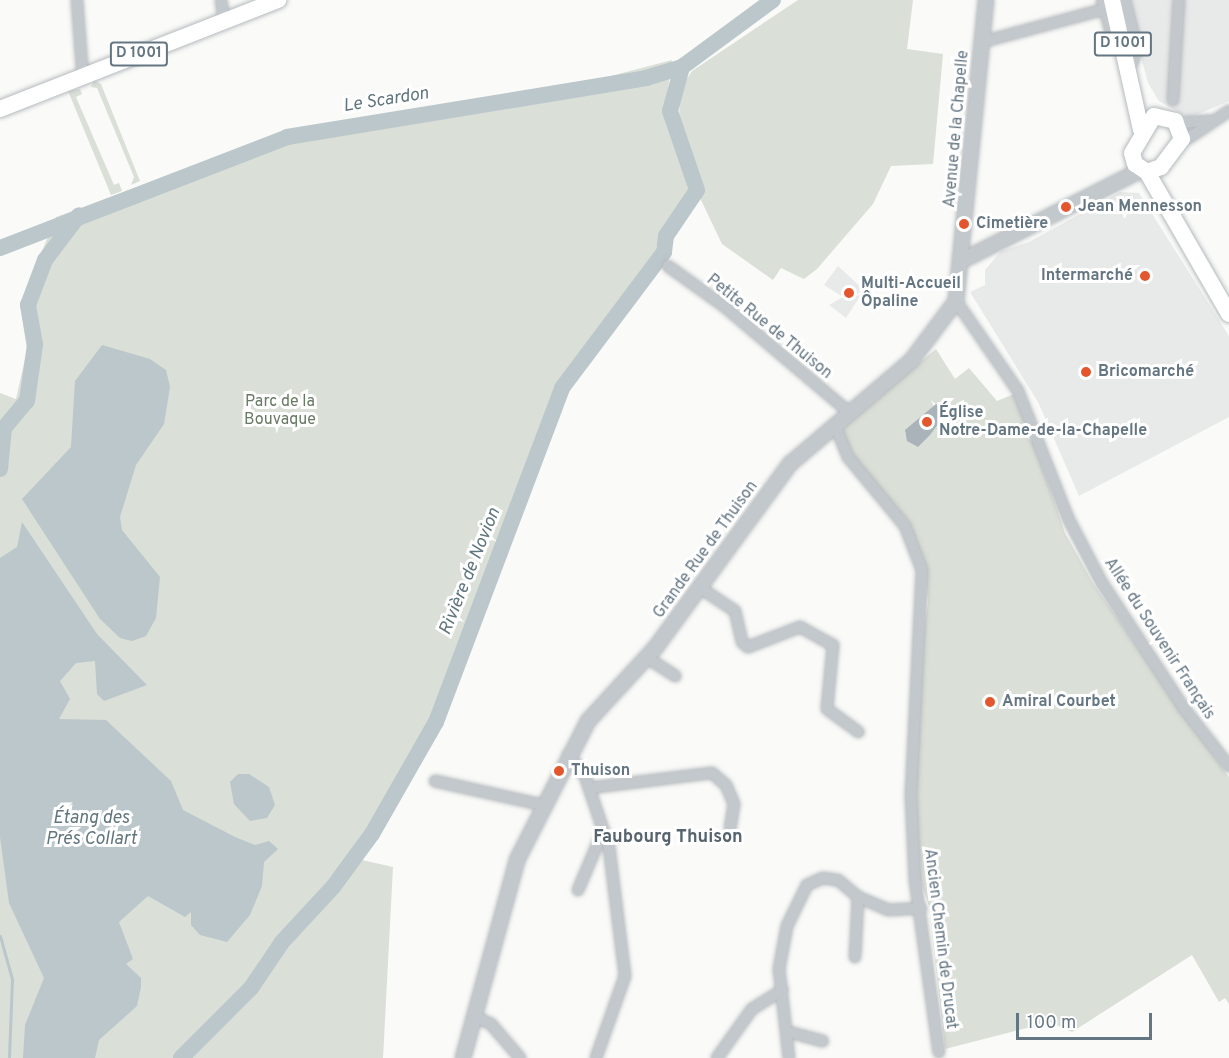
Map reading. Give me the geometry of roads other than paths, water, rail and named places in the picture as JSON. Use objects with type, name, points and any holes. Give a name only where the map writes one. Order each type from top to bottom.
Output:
[{"type":"main road","name":"D 1001","points":[[0,99],[82,68],[222,6],[255,0]]},
{"type":"main road","name":"D 1001","points":[[0,109],[278,0]]},
{"type":"main road","name":"D 1001","points":[[1106,3],[1130,69],[1141,130]]},
{"type":"main road","name":"D 1001","points":[[1135,92],[1158,116]]},
{"type":"main road","points":[[1145,167],[1181,143],[1177,123],[1158,116],[1141,130],[1145,167],[1229,314]]},
{"type":"street","points":[[76,0],[82,68]]},
{"type":"street","name":"Avenue de la Chapelle","points":[[961,261],[986,0]]},
{"type":"street","points":[[1125,0],[1137,49],[1130,69]]},
{"type":"street","points":[[1173,100],[1179,0]]},
{"type":"street","points":[[982,42],[1106,3],[1126,86],[1135,92]]},
{"type":"street","points":[[1181,143],[1209,121],[1229,111]]},
{"type":"street","points":[[1177,123],[1209,121]]},
{"type":"street","points":[[961,261],[1145,167]]},
{"type":"street","name":"Grande Rue de Thuison","points":[[463,1058],[476,1017],[503,901],[543,805],[568,754],[597,708],[646,657],[790,464],[911,361],[956,301],[961,261]]},
{"type":"street","name":"Petite Rue de Thuison","points":[[668,266],[724,307],[850,413]]},
{"type":"street","name":"Allée du Souvenir Français","points":[[956,301],[1018,390],[1068,518],[1102,583],[1183,707],[1229,766]]},
{"type":"street","name":"Ancien Chemin de Drucat","points":[[835,425],[848,457],[905,526],[922,570],[925,593],[910,747],[921,908],[939,1052]]},
{"type":"street","points":[[699,587],[735,612],[742,642],[748,647],[800,627],[833,645],[827,709],[845,727],[859,732]]},
{"type":"street","points":[[646,657],[675,676]]},
{"type":"street","points":[[568,754],[589,788],[603,831],[625,976],[596,1058]]},
{"type":"street","points":[[589,788],[712,773],[726,785],[734,804],[730,828]]},
{"type":"street","points":[[435,781],[543,805]]},
{"type":"street","points":[[578,890],[603,831]]},
{"type":"street","points":[[789,1058],[789,1032],[779,969],[797,897],[824,878],[838,880],[858,897],[888,910],[921,908]]},
{"type":"street","points":[[855,957],[858,897]]},
{"type":"street","points":[[717,1058],[752,1009],[782,990]]},
{"type":"street","points":[[476,1017],[491,1023],[520,1058]]},
{"type":"street","points":[[789,1032],[823,1041]]},
{"type":"water","points":[[102,345],[150,359],[166,370],[170,387],[164,424],[136,465],[120,517],[122,530],[160,577],[156,618],[146,636],[132,641],[120,638],[100,619],[22,499],[71,447],[75,381]]},
{"type":"water","name":"Étang des Prés Collart","points":[[22,522],[97,634],[147,685],[104,701],[97,694],[95,661],[76,663],[60,681],[70,699],[59,719],[106,720],[171,781],[183,810],[235,837],[255,845],[269,841],[278,849],[264,862],[262,886],[250,915],[227,942],[200,935],[191,925],[191,912],[185,917],[148,896],[119,922],[133,959],[126,964],[141,978],[141,987],[137,1006],[99,1040],[95,1058],[23,1058],[25,1025],[44,978],[9,903],[0,837],[0,558],[17,547]]},
{"type":"water","points":[[238,774],[249,774],[269,787],[275,805],[267,818],[250,821],[234,804],[230,782]]},
{"type":"waterway","name":"Le Scardon","points":[[0,248],[287,137],[646,78],[682,67],[773,0]]},
{"type":"waterway","name":"Rivière de Novion","points":[[181,1058],[251,988],[282,942],[333,887],[372,834],[436,722],[562,388],[664,252],[666,236],[697,190],[670,111],[682,67]]},
{"type":"waterway","points":[[0,469],[4,428],[27,401],[35,345],[28,305],[45,260],[79,215]]},
{"type":"waterway","points":[[0,936],[12,979],[9,1058]]},
{"type":"place","name":"Jean Mennesson","points":[[1066,207]]},
{"type":"place","name":"Cimetière","points":[[964,224]]},
{"type":"place","name":"Intermarché","points":[[1145,276]]},
{"type":"place","name":"Multi-Accueil Ôpaline","points":[[849,293]]},
{"type":"place","name":"Bricomarché","points":[[1086,372]]},
{"type":"place","name":"Église Notre-Dame-de-la-Chapelle","points":[[927,422]]},
{"type":"place","name":"Amiral Courbet","points":[[990,702]]},
{"type":"place","name":"Thuison","points":[[559,771]]},
{"type":"district","name":"Faubourg Thuison","points":[[668,838]]},
{"type":"park label","name":"Parc de la Bouvaque","points":[[280,411]]}]
